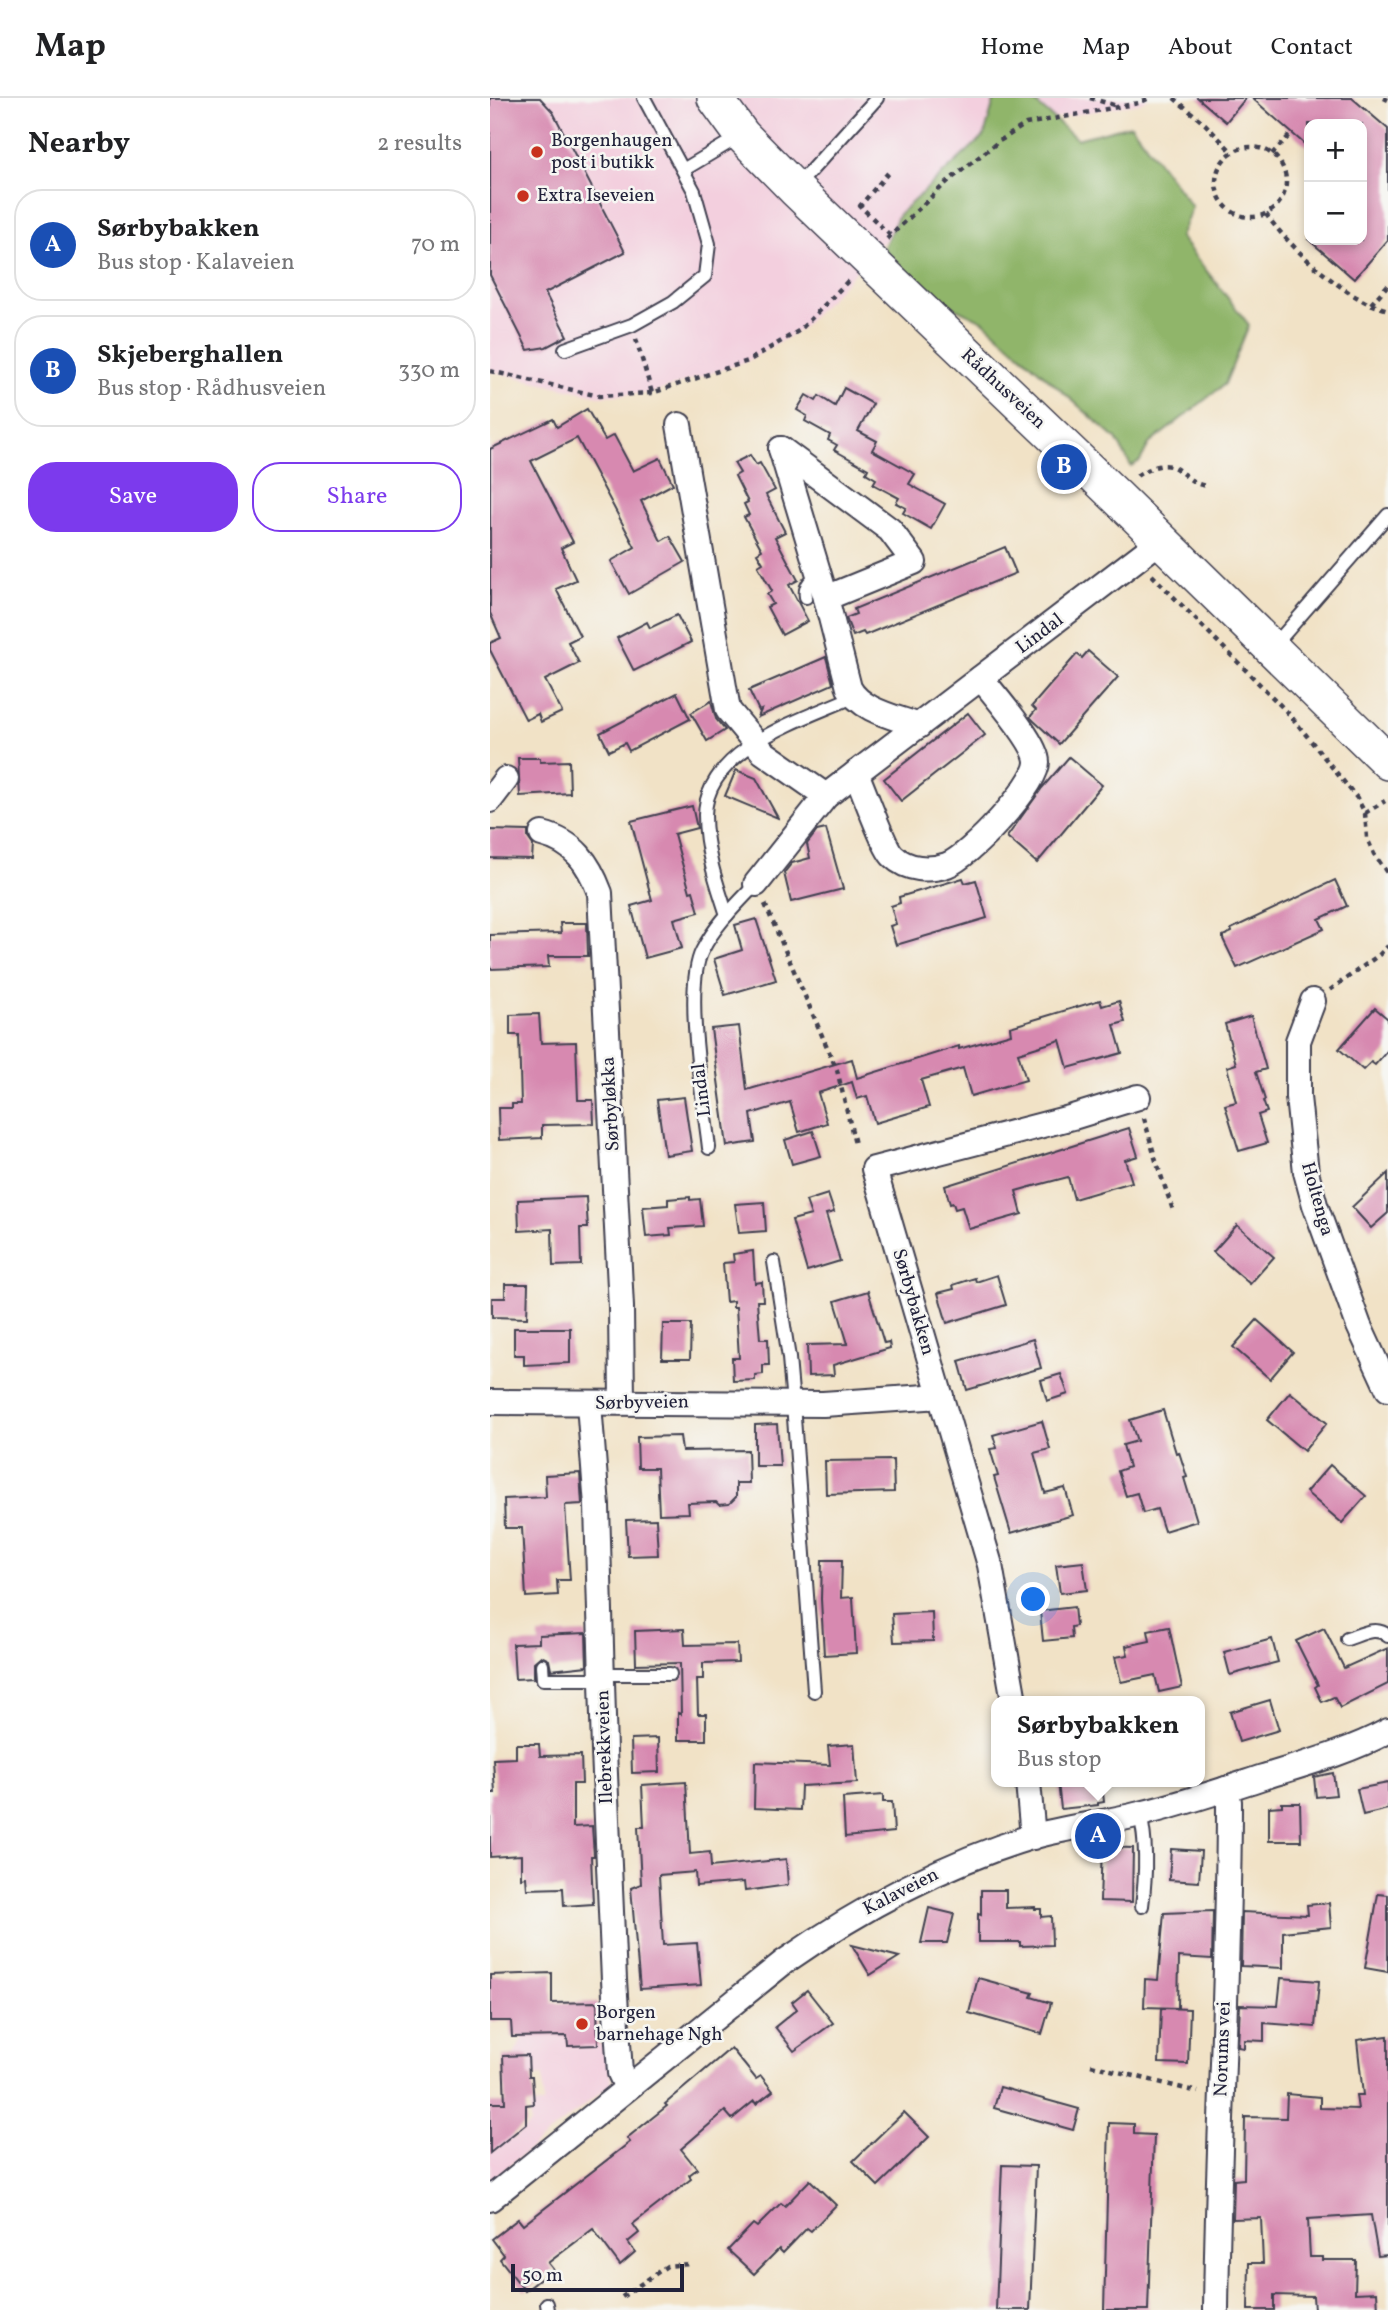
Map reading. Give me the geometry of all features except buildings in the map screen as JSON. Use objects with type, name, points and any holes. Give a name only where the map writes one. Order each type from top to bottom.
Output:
[{"type":"street","name":"Rådhusveien","points":[[715,98],[742,135],[795,189],[1117,497],[1388,762]]},
{"type":"street","points":[[679,425],[728,710],[763,752],[826,796]]},
{"type":"street","points":[[817,590],[914,562],[890,530],[781,449],[817,590],[849,688],[853,696],[863,704],[919,726]]},
{"type":"street","name":"Lindal","points":[[756,884],[826,796],[1160,541]]},
{"type":"street","points":[[856,773],[891,855],[905,864],[932,869],[950,864],[973,847],[1017,801],[1037,763],[1033,749],[1018,726],[981,678]]},
{"type":"street","points":[[490,800],[506,779]]},
{"type":"street","name":"Sørbyløkka","points":[[542,834],[572,847],[593,875],[600,892],[621,1307],[622,1402]]},
{"type":"street","name":"Holtenga","points":[[1313,1001],[1298,1041],[1298,1097],[1306,1171],[1315,1205],[1359,1326],[1388,1389]]},
{"type":"street","name":"Sørbybakken","points":[[1013,1696],[990,1565],[874,1169],[1073,1117],[1138,1097]]},
{"type":"street","name":"Sørbyveien","points":[[490,1402],[823,1404],[941,1396]]},
{"type":"street","name":"Ilebrekkveien","points":[[589,1404],[597,1506],[620,2073],[627,2088]]},
{"type":"street","name":"Kalaveien","points":[[490,2199],[784,1962],[877,1903],[947,1869],[1033,1837],[1140,1814],[1226,1789],[1302,1765],[1388,1731]]},
{"type":"street","points":[[1028,1787],[1033,1837]]},
{"type":"street","name":"Norums vei","points":[[1216,2310],[1229,1907],[1229,1802],[1226,1789]]},
{"type":"lane","points":[[565,349],[632,325],[673,302],[705,276],[709,244],[694,191],[645,98]]},
{"type":"lane","points":[[795,189],[877,98]]},
{"type":"lane","points":[[683,170],[742,135]]},
{"type":"lane","points":[[1271,648],[1388,515]]},
{"type":"lane","points":[[727,915],[713,872],[706,807],[721,773],[729,762],[754,741],[853,696]]},
{"type":"lane","name":"Lindal","points":[[709,1149],[695,1030],[695,971],[701,953],[727,915],[756,884]]},
{"type":"lane","points":[[774,1262],[789,1358],[814,1691]]},
{"type":"lane","points":[[1347,1639],[1377,1630],[1388,1636]]},
{"type":"lane","points":[[542,1665],[543,1679],[670,1674]]},
{"type":"lane","points":[[1140,1814],[1144,1861],[1142,1906]]},
{"type":"path","points":[[1090,98],[1118,106]]},
{"type":"path","points":[[490,371],[599,396],[652,393],[748,361],[800,330],[890,235],[947,182],[998,142],[1026,124],[1139,103],[1149,98]]},
{"type":"path","points":[[1174,98],[1232,152]]},
{"type":"path","points":[[1272,154],[1292,133]]},
{"type":"path","points":[[1252,147],[1272,154],[1280,162],[1285,173],[1286,186],[1276,207],[1266,214],[1255,218],[1243,217],[1232,213],[1223,205],[1215,183],[1217,171],[1223,160],[1232,152],[1252,147]]},
{"type":"path","points":[[888,173],[860,206],[890,235]]},
{"type":"path","points":[[1266,214],[1277,230],[1341,288],[1388,310]]},
{"type":"path","points":[[1371,304],[1388,285]]},
{"type":"path","points":[[632,325],[652,393]]},
{"type":"path","points":[[1117,497],[1140,473],[1162,464],[1176,468],[1193,484],[1206,486]]},
{"type":"path","points":[[1385,801],[1365,813],[1367,838],[1388,874]]},
{"type":"path","points":[[756,884],[837,1070],[855,1144]]},
{"type":"path","points":[[1313,1001],[1380,955],[1388,946]]},
{"type":"path","points":[[1138,1097],[1174,1213]]},
{"type":"path","points":[[1091,2065],[1221,2098]]},
{"type":"path","points":[[622,2297],[667,2266],[689,2264]]},
{"type":"shaded area","points":[[490,98],[1149,98],[1139,103],[1026,124],[890,235],[800,330],[748,361],[652,393],[599,396],[490,371]]},
{"type":"shaded area","points":[[559,2005],[573,2046],[604,2044],[604,2011],[607,2011],[611,2084],[490,2181],[490,2142],[511,2127],[513,2139],[530,2124],[530,2105],[543,2104],[543,2076],[529,2077],[529,2056],[514,2055],[524,2036]]},
{"type":"green space","points":[[995,98],[1030,98],[1077,139],[1131,125],[1192,207],[1180,237],[1249,325],[1225,384],[1149,444],[1140,461],[1131,466],[1116,439],[983,321],[924,293],[882,251],[899,214],[984,136]]},
{"type":"place","name":"Borgenhaugen post i butikk","points":[[537,152]]},
{"type":"place","name":"Extra Iseveien","points":[[523,196]]},
{"type":"place","name":"Skjeberghallen","points":[[1064,467]]},
{"type":"place","name":"Sørbybakken","points":[[1098,1836]]},
{"type":"place","name":"Borgen barnehage Ngh","points":[[582,2024]]}]
